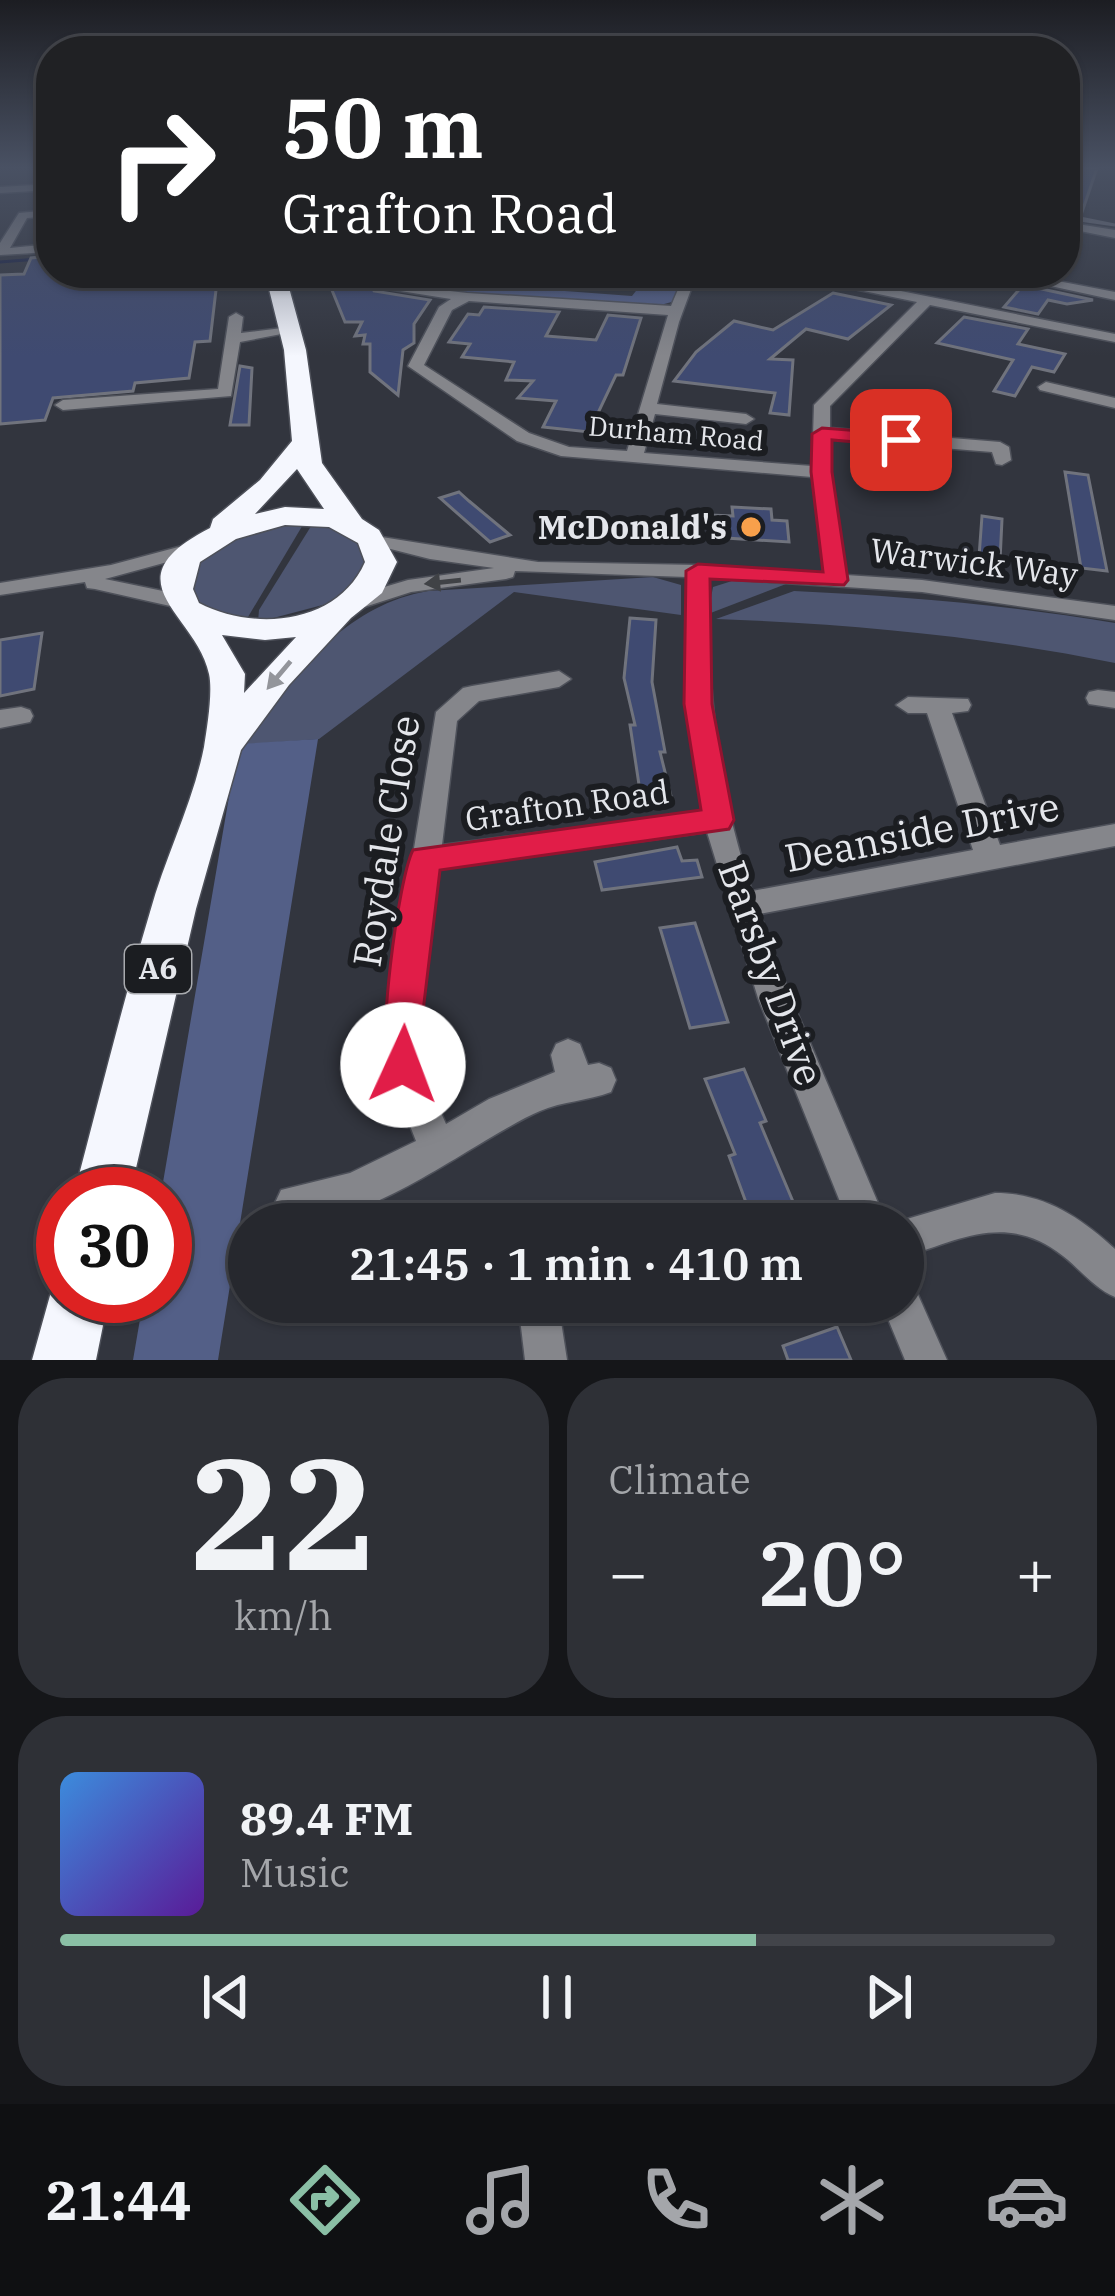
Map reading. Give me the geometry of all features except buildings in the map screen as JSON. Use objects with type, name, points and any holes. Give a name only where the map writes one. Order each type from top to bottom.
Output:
[{"type":"highway","points":[[279,288],[306,418],[304,442],[316,480],[361,532]]},
{"type":"highway","points":[[304,442],[270,486],[203,544],[178,575],[188,609],[254,631],[296,626],[347,607]]},
{"type":"highway","points":[[203,544],[239,525],[285,516],[313,516],[361,532]]},
{"type":"highway","name":"A6","points":[[223,747],[276,677],[379,572],[380,552],[361,532]]},
{"type":"highway","name":"A6","points":[[109,1167],[173,908],[223,747],[227,674],[188,609]]},
{"type":"highway","points":[[64,1360],[72,1323]]},
{"type":"street","points":[[15,229],[2,252],[36,249]]},
{"type":"street","points":[[0,268],[36,265]]},
{"type":"street","points":[[390,288],[676,311]]},
{"type":"street","points":[[645,463],[650,408],[685,288]]},
{"type":"street","points":[[867,288],[1115,338]]},
{"type":"street","points":[[1074,288],[1115,296]]},
{"type":"street","name":"Durham Road","points":[[467,297],[446,307],[416,366],[524,437],[597,461],[821,472]]},
{"type":"street","points":[[836,580],[821,472],[820,414],[826,397],[927,300]]},
{"type":"street","points":[[63,405],[225,393],[236,317]]},
{"type":"street","points":[[233,338],[290,331]]},
{"type":"street","points":[[1045,388],[1115,403]]},
{"type":"street","points":[[650,408],[746,418]]},
{"type":"street","points":[[822,434],[1000,447]]},
{"type":"street","name":"Warwick Way","points":[[361,532],[430,554],[538,568],[836,580],[1040,599],[1115,613]]},
{"type":"street","points":[[0,589],[57,582],[203,544]]},
{"type":"street","name":"Barsby Drive","points":[[678,544],[687,571],[698,704],[718,820],[743,904],[860,1203]]},
{"type":"street","name":"Warwick Way","points":[[347,607],[408,586],[538,568]]},
{"type":"street","points":[[57,582],[116,584],[188,609]]},
{"type":"street","name":"Roydale Close","points":[[437,1147],[403,1065],[402,1028],[442,729],[450,709],[480,691],[545,676]]},
{"type":"street","points":[[908,704],[947,704],[990,857]]},
{"type":"street","name":"Grafton Road","points":[[424,860],[718,820]]},
{"type":"street","name":"Deanside Drive","points":[[743,904],[1115,835]]},
{"type":"street","points":[[294,1202],[351,1192],[581,1072]]},
{"type":"street","points":[[924,1231],[986,1211],[1026,1211],[1073,1234],[1115,1276]]},
{"type":"street","points":[[541,1323],[546,1360]]},
{"type":"street","points":[[910,1323],[926,1360]]},
{"type":"shaded area","points":[[465,288],[538,288],[632,296],[638,288],[677,288],[675,301],[657,306],[460,294]]},
{"type":"shaded area","points":[[304,523],[245,622],[195,601],[188,582],[208,546],[269,526]]},
{"type":"shaded area","points":[[313,523],[336,528],[367,548],[365,577],[334,602],[258,622],[259,610]]},
{"type":"shaded area","points":[[653,577],[681,585],[681,615],[514,592],[319,739],[235,745],[319,650],[369,613],[397,599],[428,591]]},
{"type":"shaded area","points":[[732,581],[786,584],[708,614],[713,587]]},
{"type":"shaded area","points":[[794,591],[955,602],[1115,623],[1115,663],[916,633],[716,619]]},
{"type":"shaded area","points":[[318,739],[243,1203],[228,1203],[228,1298],[218,1360],[133,1360],[139,1323],[192,1323],[192,1167],[166,1167],[238,744]]},
{"type":"waterway","points":[[0,262],[36,259]]},
{"type":"place","name":"McDonald's","points":[[751,527]]},
{"type":"route","points":[[403,1065],[402,1028],[424,860],[718,820],[698,704],[698,571],[836,580],[821,472],[822,434],[901,440]]}]
